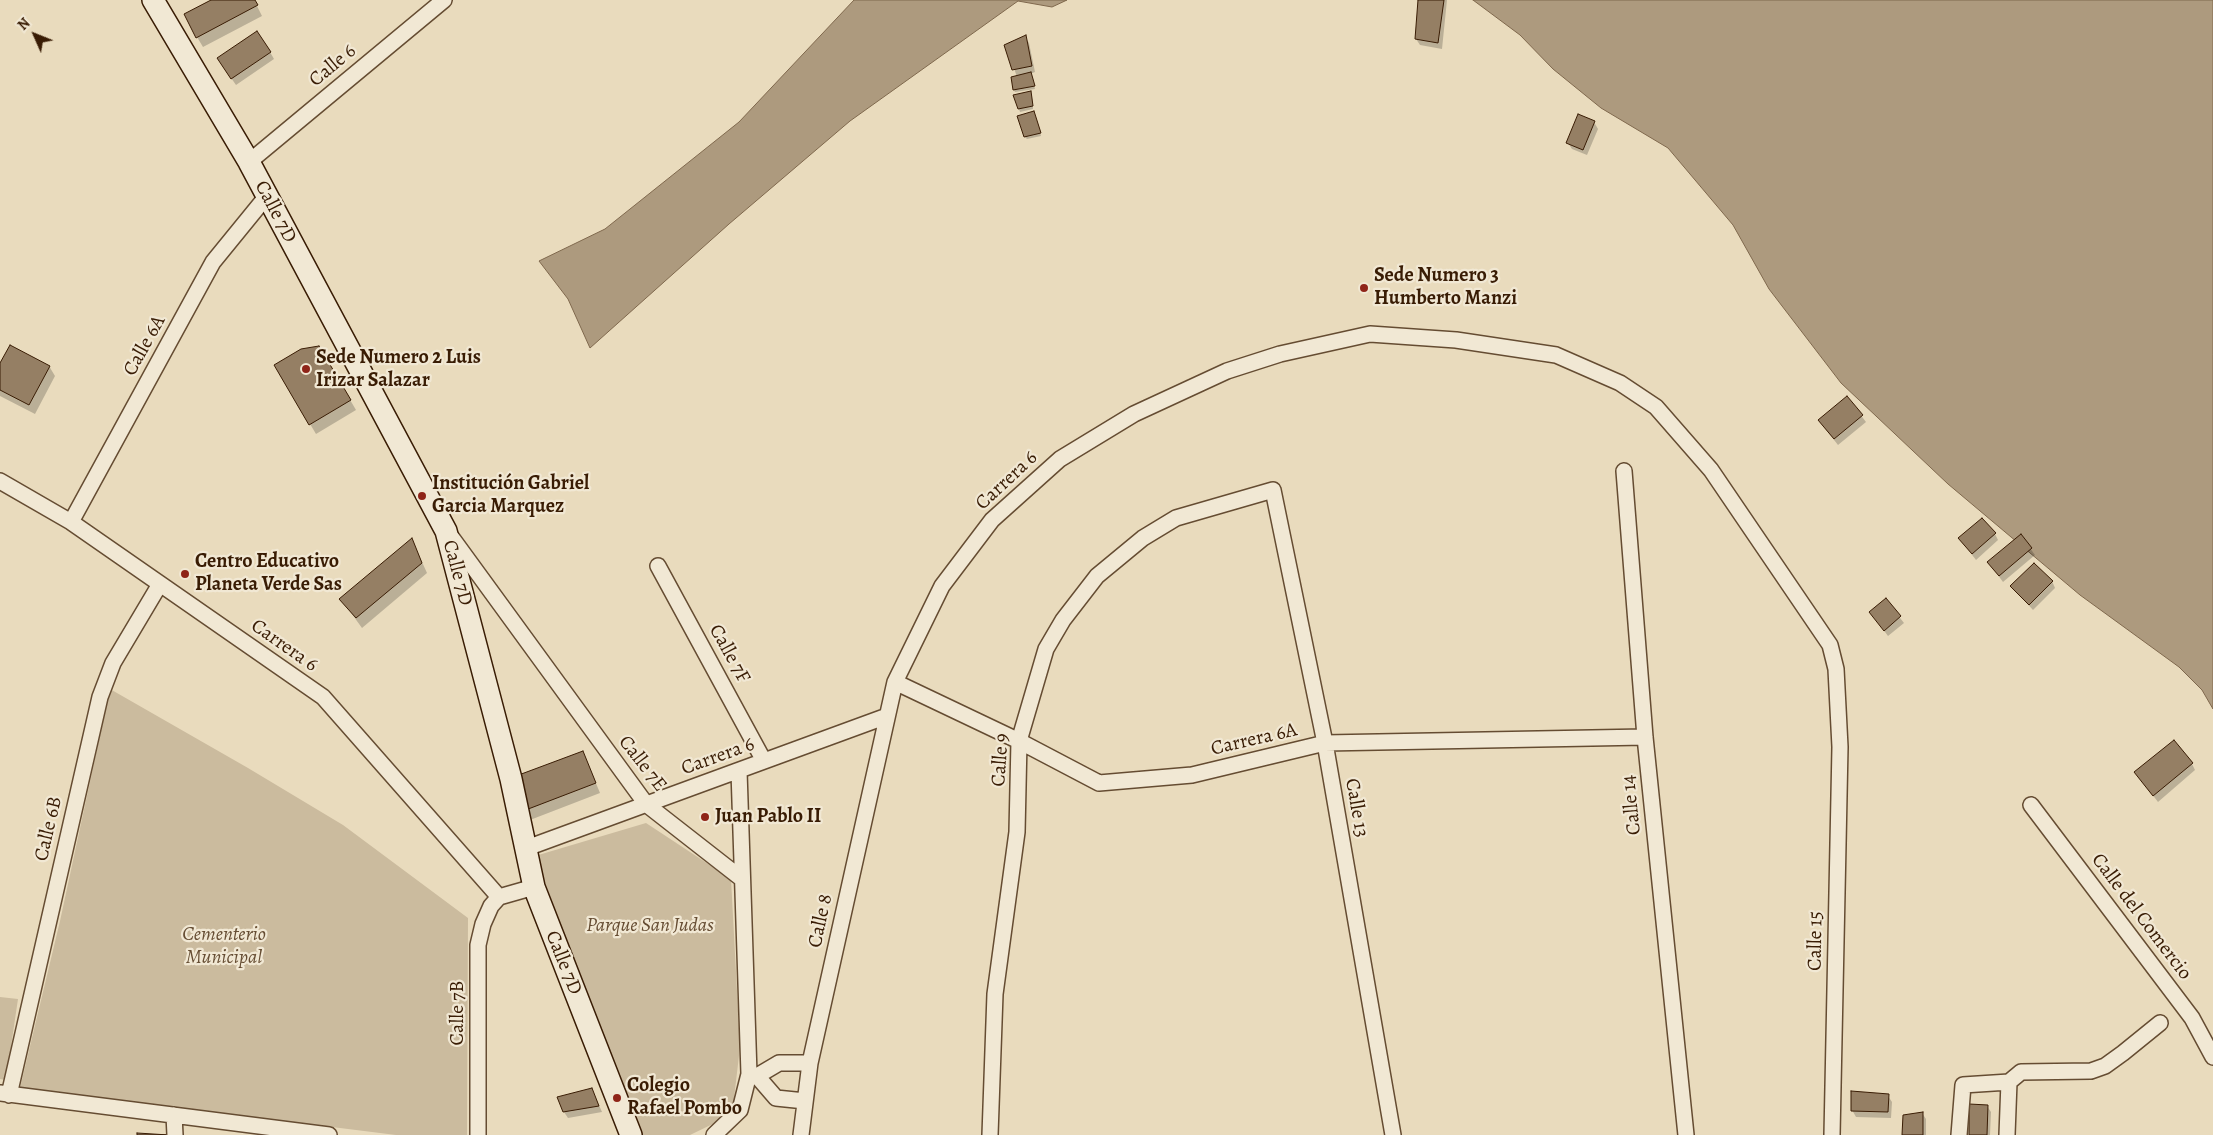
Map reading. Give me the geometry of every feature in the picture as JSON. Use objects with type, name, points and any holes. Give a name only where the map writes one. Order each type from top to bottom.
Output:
[{"type":"main road","name":"Calle 7D","points":[[152,0],[249,162],[446,531],[511,779],[524,849],[534,888],[631,1135]]},
{"type":"street","name":"Calle 6","points":[[249,162],[444,0]]},
{"type":"street","name":"Calle 6A","points":[[71,522],[213,262],[266,197]]},
{"type":"street","name":"Carrera 6","points":[[524,849],[887,716],[895,682],[942,586],[992,520],[1060,459],[1134,414],[1227,372],[1280,354],[1370,334],[1456,340],[1556,355],[1620,383],[1656,407],[1711,470],[1830,645],[1836,669],[1840,747]]},
{"type":"street","name":"Calle 14","points":[[1624,471],[1645,737],[1686,1135]]},
{"type":"street","name":"Carrera 6","points":[[0,482],[71,522],[323,697],[499,897]]},
{"type":"street","name":"Calle 9","points":[[990,1135],[995,994],[1018,832],[1019,741],[1046,649],[1063,620],[1097,576],[1143,538],[1176,518],[1273,490]]},
{"type":"street","name":"Calle 13","points":[[1273,490],[1325,743],[1393,1135]]},
{"type":"street","name":"Calle 7E","points":[[446,531],[646,804],[742,878]]},
{"type":"street","name":"Calle 7F","points":[[658,566],[764,761]]},
{"type":"street","name":"Calle 6B","points":[[5,1094],[100,697],[113,663],[160,584]]},
{"type":"street","name":"Carrera 6A","points":[[895,682],[1019,741],[1099,783],[1192,775],[1325,743],[1645,737]]},
{"type":"street","name":"Calle 8","points":[[801,1135],[810,1063],[887,716]]},
{"type":"street","name":"Calle 15","points":[[1832,1135],[1840,747]]},
{"type":"street","points":[[714,1135],[740,1110],[753,1075],[742,878],[739,770]]},
{"type":"street","name":"Calle del Comercio","points":[[2031,805],[2192,1018],[2213,1057]]},
{"type":"street","points":[[499,897],[534,888]]},
{"type":"street","name":"Calle 7B","points":[[478,1135],[478,945],[483,924],[491,906],[499,897]]},
{"type":"street","points":[[1960,1135],[1964,1085],[2009,1082],[2021,1072],[2091,1071],[2105,1066],[2160,1023]]},
{"type":"street","points":[[753,1075],[779,1063],[810,1063]]},
{"type":"street","points":[[753,1075],[776,1098],[805,1101]]},
{"type":"street","points":[[2007,1135],[2009,1082]]},
{"type":"street","points":[[5,1094],[329,1135]]},
{"type":"street","points":[[174,1115],[175,1135]]},
{"type":"green space","name":"Cementerio Municipal","points":[[110,689],[343,825],[468,918],[467,1135],[396,1135],[20,1088],[60,921]]},
{"type":"green space","name":"Parque San Judas","points":[[646,823],[731,879],[740,1047],[733,1107],[721,1120],[690,1135],[640,1135],[535,856]]},
{"type":"green space","points":[[0,997],[18,999],[6,1080],[0,1079]]},
{"type":"shaded area","points":[[854,0],[1067,0],[1052,7],[1018,1],[850,121],[729,224],[590,348],[568,299],[539,261],[605,229],[739,122]]},
{"type":"shaded area","points":[[1473,0],[2213,0],[2213,709],[2202,690],[2179,667],[2080,595],[1948,484],[1841,383],[1769,289],[1733,225],[1668,148],[1601,108],[1553,69],[1520,35]]},
{"type":"building","points":[[211,0],[255,0],[258,5],[196,38],[184,14]]},
{"type":"building","points":[[1418,0],[1444,0],[1438,43],[1415,39]]},
{"type":"building","points":[[257,31],[271,52],[231,79],[217,58]]},
{"type":"building","points":[[1026,35],[1032,66],[1012,70],[1004,45]]},
{"type":"building","points":[[1031,72],[1035,86],[1013,90],[1011,77]]},
{"type":"building","points":[[1031,91],[1033,106],[1018,109],[1013,95]]},
{"type":"building","points":[[1034,111],[1041,133],[1024,137],[1017,116]]},
{"type":"building","points":[[1578,114],[1595,121],[1583,150],[1566,143]]},
{"type":"building","points":[[10,345],[50,366],[29,405],[0,390],[0,363]]},
{"type":"building","points":[[319,346],[351,400],[309,425],[274,365],[301,349]]},
{"type":"building","points":[[1847,396],[1863,415],[1834,439],[1818,420]]},
{"type":"building","points":[[1982,518],[1996,533],[1972,554],[1958,538]]},
{"type":"building","points":[[2021,534],[2032,548],[1999,576],[1987,562]]},
{"type":"building","points":[[412,538],[422,563],[356,618],[339,599]]},
{"type":"building","points":[[2034,563],[2053,581],[2029,605],[2010,586]]},
{"type":"building","points":[[1886,598],[1901,616],[1884,631],[1869,612]]},
{"type":"building","points":[[2174,740],[2193,763],[2153,796],[2134,772]]},
{"type":"building","points":[[583,751],[596,783],[523,811],[516,776]]},
{"type":"building","points":[[592,1088],[599,1106],[563,1112],[557,1097]]},
{"type":"building","points":[[1851,1091],[1889,1094],[1888,1112],[1851,1111]]},
{"type":"building","points":[[1969,1104],[1988,1105],[1987,1135],[1969,1135]]},
{"type":"building","points":[[1923,1112],[1923,1135],[1902,1135],[1903,1115]]},
{"type":"building","points":[[137,1133],[169,1135],[137,1135]]},
{"type":"place","name":"Sede Numero 3 Humberto Manzi","points":[[1364,288]]},
{"type":"place","name":"Sede Numero 2 Luis Irizar Salazar","points":[[306,369]]},
{"type":"place","name":"Institución Gabriel Garcia Marquez","points":[[422,496]]},
{"type":"place","name":"Centro Educativo Planeta Verde Sas","points":[[185,574]]},
{"type":"place","name":"Juan Pablo II","points":[[705,817]]},
{"type":"place","name":"Colegio Rafael Pombo","points":[[617,1098]]}]
